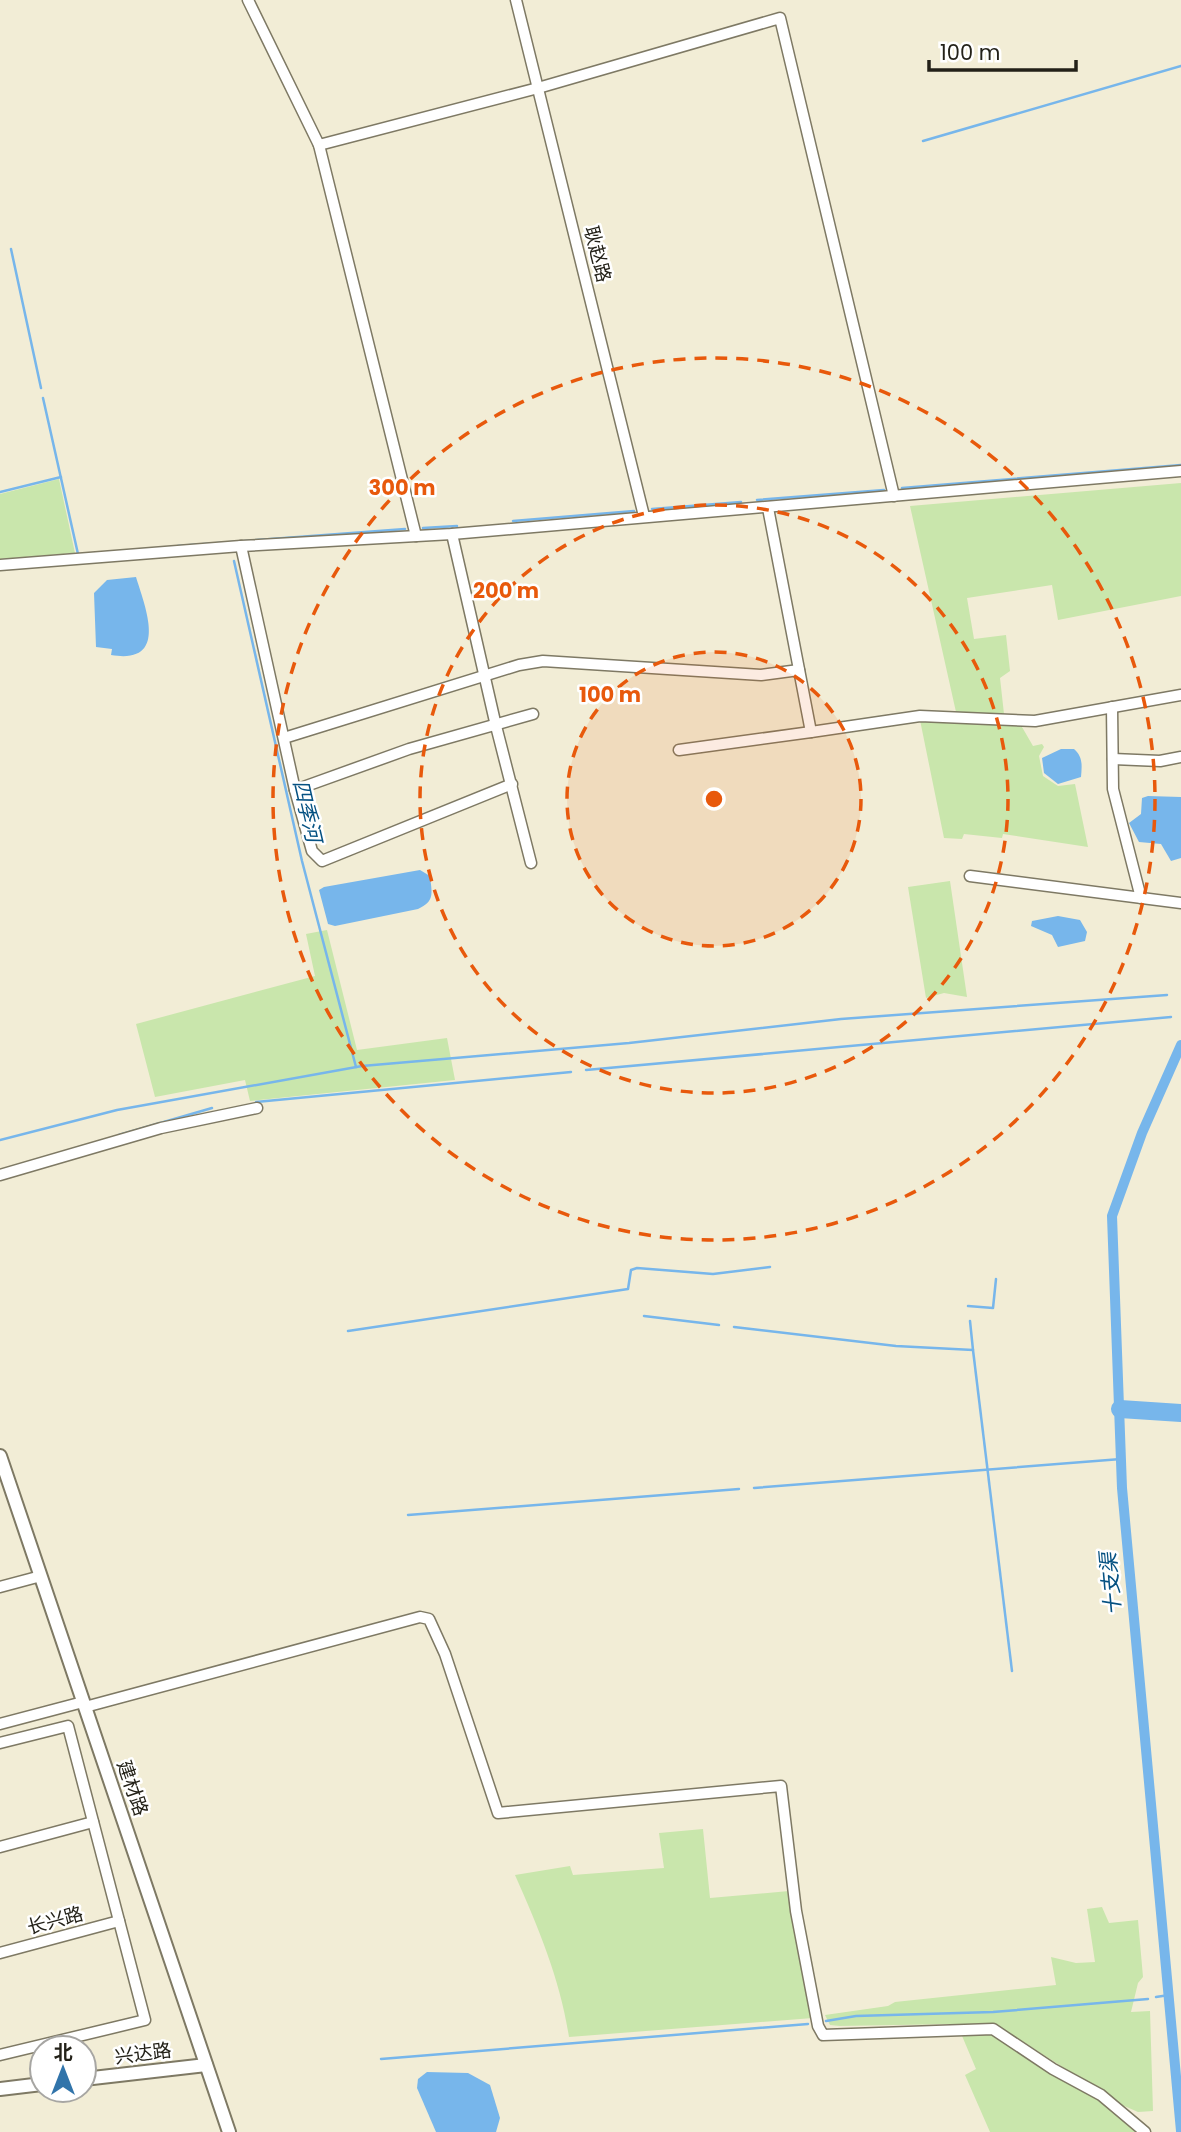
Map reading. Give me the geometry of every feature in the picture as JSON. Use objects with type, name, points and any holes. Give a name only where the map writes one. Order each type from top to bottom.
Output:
[{"type":"street","points":[[248,0],[319,145],[416,536]]},
{"type":"street","name":"耿赵路","points":[[516,0],[645,516]]},
{"type":"street","points":[[319,145],[538,88],[780,18],[894,496]]},
{"type":"street","points":[[0,565],[241,546],[452,534],[1181,471]]},
{"type":"street","points":[[768,508],[811,732]]},
{"type":"street","points":[[452,534],[531,863]]},
{"type":"street","points":[[241,546],[295,790],[312,851],[322,860],[512,784]]},
{"type":"street","points":[[285,738],[519,665],[561,661],[761,675],[799,670]]},
{"type":"street","points":[[679,750],[920,716],[1035,721],[1181,695]]},
{"type":"street","points":[[1112,707],[1115,800],[1141,898]]},
{"type":"street","points":[[295,790],[409,749],[533,714]]},
{"type":"street","points":[[1113,759],[1160,761],[1181,757]]},
{"type":"street","points":[[970,877],[1181,903]]},
{"type":"street","points":[[0,1175],[160,1128],[257,1108]]},
{"type":"street","name":"建材路","points":[[0,1456],[2,1471],[41,1576],[229,2132]]},
{"type":"street","points":[[0,1587],[41,1576]]},
{"type":"street","points":[[0,1724],[420,1617],[429,1619],[445,1654],[498,1814],[781,1786],[796,1911],[818,2026],[823,2035],[993,2029],[1053,2069],[1101,2095],[1145,2132]]},
{"type":"street","points":[[0,1743],[68,1726],[145,2020],[0,2054]]},
{"type":"street","points":[[0,1847],[93,1822]]},
{"type":"street","name":"长兴路","points":[[0,1953],[119,1921]]},
{"type":"street","name":"兴达路","points":[[98,2077],[206,2065]]},
{"type":"street","points":[[0,2089],[28,2086]]},
{"type":"green space","points":[[59,479],[75,553],[0,559],[0,494]]},
{"type":"green space","points":[[1181,483],[1181,596],[1058,620],[1052,585],[967,598],[974,639],[1006,635],[1010,671],[1000,678],[1004,714],[956,712],[910,506]]},
{"type":"green space","points":[[920,720],[1014,723],[1022,727],[1033,746],[1042,744],[1044,747],[1039,756],[1043,776],[1058,786],[1075,784],[1088,847],[1003,834],[1002,838],[964,834],[962,839],[944,838]]},
{"type":"green space","points":[[950,881],[967,997],[944,993],[926,998],[908,887]]},
{"type":"green space","points":[[327,930],[357,1050],[447,1038],[455,1080],[250,1101],[245,1080],[155,1097],[136,1024],[315,976],[306,934]]},
{"type":"green space","points":[[703,1829],[710,1898],[789,1891],[813,2018],[569,2037],[548,1954],[515,1875],[570,1866],[573,1875],[664,1868],[659,1833]]},
{"type":"green space","points":[[1102,1907],[1109,1923],[1138,1920],[1143,1977],[1138,1983],[1131,2012],[1150,2011],[1153,2111],[1138,2112],[1122,2105],[1011,2034],[1013,2045],[1099,2096],[1136,2126],[1149,2127],[1150,2132],[990,2132],[965,2075],[976,2069],[957,2024],[840,2026],[830,2025],[825,2015],[888,2006],[895,2002],[1056,1985],[1051,1957],[1076,1963],[1095,1962],[1087,1909]]},
{"type":"water","points":[[136,577],[148,618],[147,643],[141,651],[129,656],[111,655],[112,649],[96,647],[94,593],[107,580]]},
{"type":"water","points":[[1061,749],[1074,749],[1077,752],[1081,762],[1081,777],[1058,784],[1044,773],[1042,758]]},
{"type":"water","points":[[1181,797],[1181,858],[1171,861],[1161,844],[1139,842],[1129,823],[1141,814],[1142,798]]},
{"type":"water","points":[[420,870],[430,876],[431,896],[427,903],[418,909],[335,926],[328,924],[319,890],[324,887]]},
{"type":"water","points":[[1058,916],[1080,920],[1087,932],[1085,941],[1058,947],[1052,935],[1031,926],[1032,921]]},
{"type":"water","points":[[427,2072],[468,2073],[490,2085],[500,2118],[496,2132],[436,2132],[417,2088],[418,2079]]},
{"type":"waterway","points":[[923,141],[1181,66]]},
{"type":"waterway","points":[[11,249],[41,388]]},
{"type":"waterway","points":[[43,398],[78,554]]},
{"type":"waterway","points":[[902,488],[1181,465]]},
{"type":"waterway","points":[[0,492],[61,477]]},
{"type":"waterway","points":[[757,500],[884,490]]},
{"type":"waterway","points":[[652,509],[741,502]]},
{"type":"waterway","points":[[513,521],[634,511]]},
{"type":"waterway","points":[[423,528],[457,526]]},
{"type":"waterway","points":[[178,546],[405,529]]},
{"type":"waterway","name":"四季河","points":[[234,561],[302,861],[356,1067]]},
{"type":"waterway","points":[[0,1140],[117,1110],[362,1066],[629,1043],[841,1019],[1167,995]]},
{"type":"waterway","points":[[586,1070],[1171,1017]]},
{"type":"waterway","name":"十支渠","points":[[1181,1045],[1142,1133],[1112,1216],[1122,1488],[1181,2131]]},
{"type":"waterway","points":[[256,1102],[571,1072]]},
{"type":"waterway","points":[[119,1135],[212,1108]]},
{"type":"waterway","points":[[348,1331],[628,1289],[631,1270],[637,1268],[713,1274],[770,1267]]},
{"type":"waterway","points":[[968,1306],[993,1308],[996,1279]]},
{"type":"waterway","points":[[644,1316],[719,1325]]},
{"type":"waterway","points":[[734,1327],[896,1346],[973,1350],[970,1321]]},
{"type":"waterway","points":[[973,1350],[1012,1671]]},
{"type":"waterway","points":[[1120,1409],[1181,1413]]},
{"type":"waterway","points":[[754,1488],[1121,1459]]},
{"type":"waterway","points":[[408,1515],[739,1489]]},
{"type":"waterway","points":[[1156,1997],[1169,1995]]},
{"type":"waterway","points":[[826,2021],[856,2016],[993,2012],[1148,1999]]},
{"type":"waterway","points":[[381,2059],[808,2024]]}]
